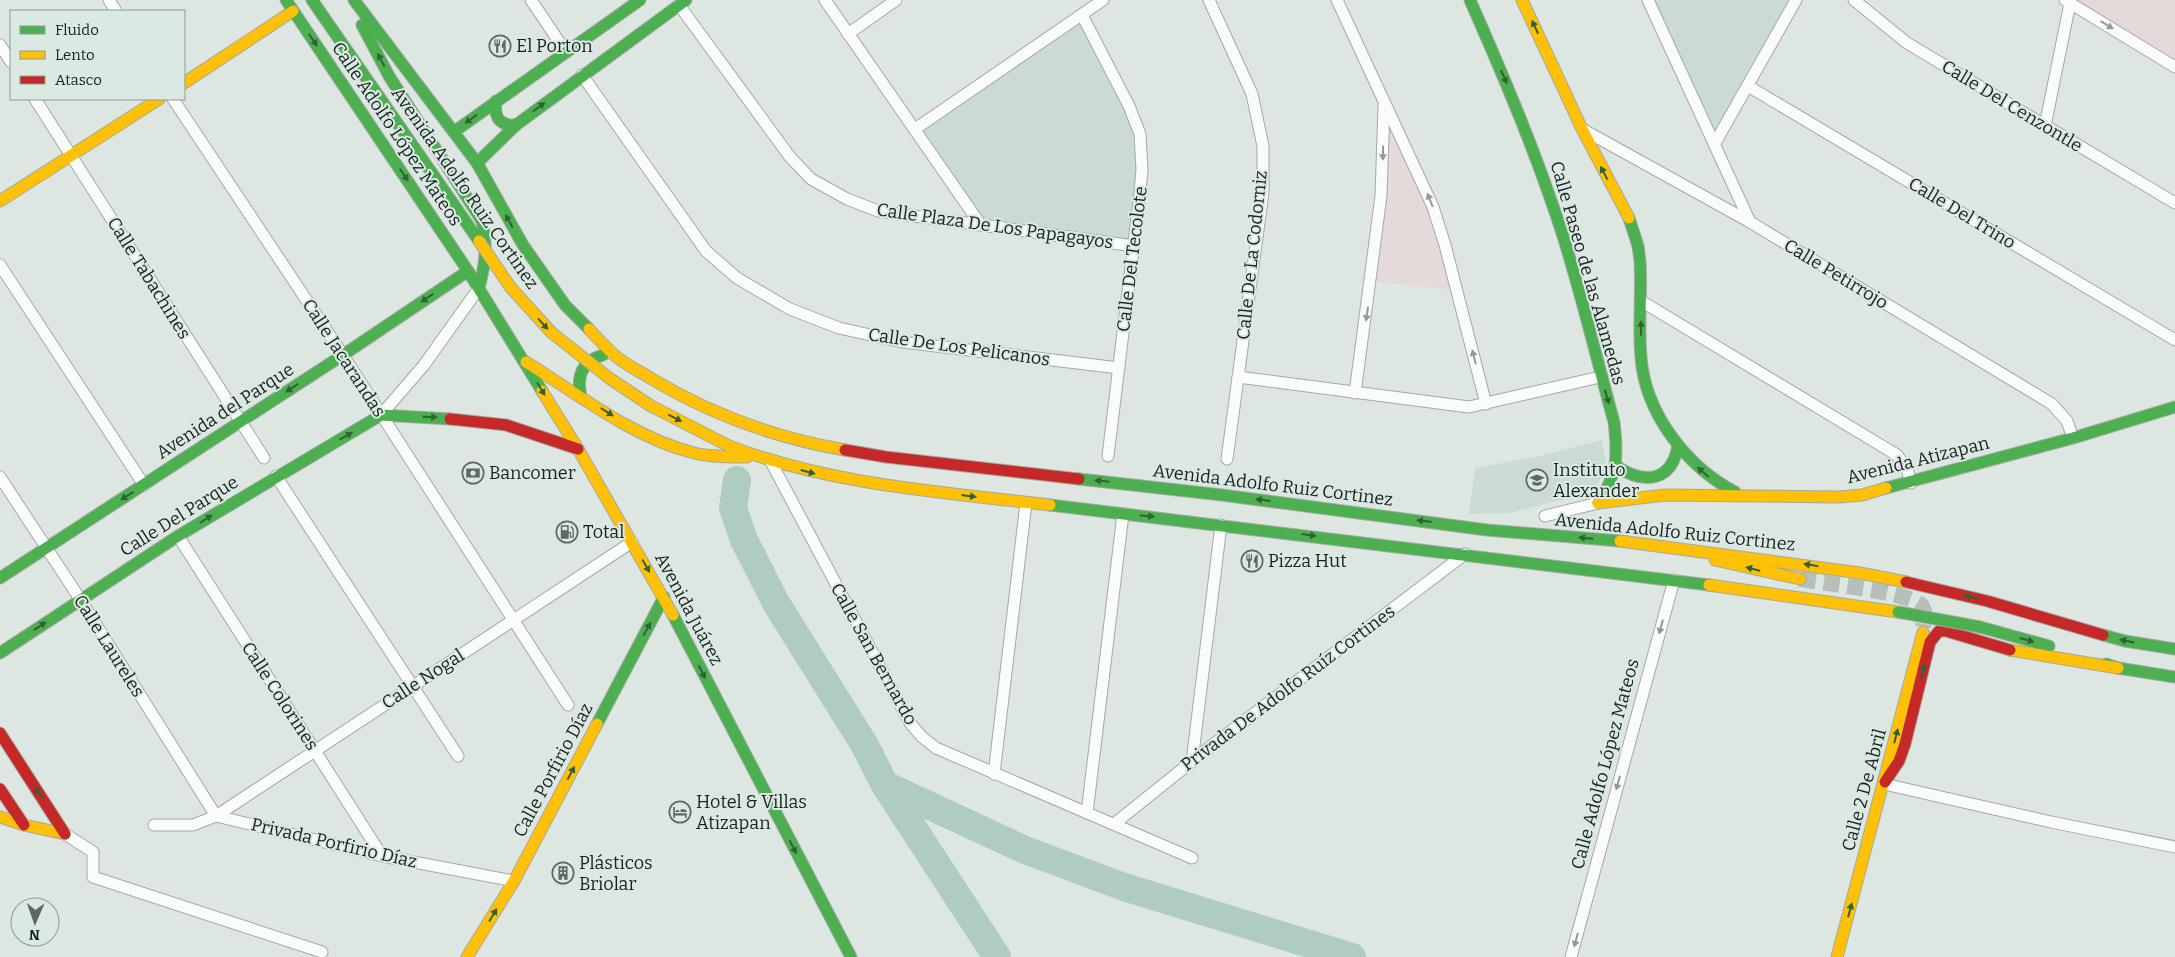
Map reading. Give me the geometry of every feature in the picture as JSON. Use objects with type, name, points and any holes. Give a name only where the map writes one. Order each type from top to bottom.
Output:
[{"type":"main road","name":"Calle Adolfo López Mateos","points":[[286,0],[479,288]]},
{"type":"main road","name":"Avenida Adolfo Ruiz Cortinez","points":[[312,0],[510,288],[552,333],[609,378],[651,406],[729,446],[756,457],[814,474],[868,484],[1674,580],[1898,612],[1980,627],[2118,668]]},
{"type":"main road","points":[[348,0],[389,76],[482,222],[487,239],[487,261],[479,288]]},
{"type":"main road","points":[[354,0],[455,131],[477,163],[516,125],[682,2]]},
{"type":"main road","points":[[455,131],[640,0]]},
{"type":"main road","name":"Calle Paseo de las Alamedas","points":[[1470,0],[1520,114],[1543,175],[1563,237],[1600,377],[1614,422],[1617,447],[1616,466],[1611,486],[1598,503]]},
{"type":"main road","name":"Calle Paseo de las Alamedas","points":[[1522,0],[1582,129],[1622,203],[1635,233],[1640,258],[1641,360],[1654,404],[1678,445],[1698,469],[1720,486],[1744,496]]},
{"type":"main road","points":[[185,81],[293,11]]},
{"type":"main road","points":[[0,201],[157,100]]},
{"type":"main road","points":[[496,101],[495,115],[497,121],[502,125],[516,125]]},
{"type":"main road","name":"Avenida Adolfo Ruiz Cortinez","points":[[477,163],[523,245],[565,305],[614,355],[670,390],[729,419],[804,443],[886,457],[1222,495],[1487,530],[1652,544],[1802,564],[1925,586],[1987,601],[2125,642],[2175,650]]},
{"type":"main road","name":"Avenida del Parque","points":[[0,578],[344,355],[468,271]]},
{"type":"main road","name":"Avenida Juárez","points":[[479,288],[578,449],[664,597],[851,957]]},
{"type":"main road","points":[[581,396],[578,377],[587,361],[595,356],[604,354],[614,355]]},
{"type":"main road","points":[[521,359],[626,424],[658,441],[694,453],[721,457],[756,457]]},
{"type":"main road","name":"Avenida Atizapan","points":[[1598,503],[1664,495],[1839,497],[1862,495],[2073,438],[2175,407]]},
{"type":"main road","points":[[381,415],[443,418],[506,425],[578,449]]},
{"type":"main road","name":"Calle Del Parque","points":[[0,653],[178,536],[381,415]]},
{"type":"main road","points":[[1616,466],[1626,474],[1639,478],[1652,477],[1664,472],[1674,464],[1678,445]]},
{"type":"main road","points":[[1652,544],[1800,579]]},
{"type":"main road","name":"Calle Porfirio Díaz","points":[[467,957],[514,880],[664,597]]},
{"type":"main road","points":[[1885,783],[1899,762],[1906,744],[1930,642],[1939,631],[1946,631],[2018,652],[2175,677]]},
{"type":"main road","name":"Calle 2 De Abril","points":[[1837,957],[1885,783],[1922,632]]},
{"type":"main road","points":[[0,733],[65,834]]},
{"type":"main road","points":[[0,789],[24,825]]},
{"type":"main road","points":[[0,817],[24,825],[65,834]]},
{"type":"street","points":[[532,0],[566,52]]},
{"type":"street","points":[[824,0],[980,224]]},
{"type":"street","points":[[848,34],[896,0]]},
{"type":"street","points":[[915,129],[1103,0]]},
{"type":"street","name":"Calle De La Codorniz","points":[[1209,0],[1252,94],[1263,146],[1263,193],[1227,459]]},
{"type":"street","points":[[1338,0],[1384,104],[1433,207],[1445,244],[1486,404]]},
{"type":"street","points":[[1648,0],[1750,222]]},
{"type":"street","points":[[1715,143],[1796,0]]},
{"type":"street","name":"Calle Del Cenzontle","points":[[1854,0],[1906,43],[2175,203]]},
{"type":"street","name":"Calle Plaza De Los Papagayos","points":[[682,2],[790,157],[812,179],[847,199],[878,211],[1134,246]]},
{"type":"street","points":[[2045,126],[2068,2],[2173,64]]},
{"type":"street","name":"Calle Del Tecolote","points":[[1082,15],[1129,106],[1140,134],[1142,170],[1108,456]]},
{"type":"street","points":[[0,45],[10,60]]},
{"type":"street","name":"Calle De Los Pelicanos","points":[[582,75],[706,251],[737,278],[790,309],[840,328],[902,342],[1119,368]]},
{"type":"street","name":"Calle Del Trino","points":[[1748,86],[2175,340]]},
{"type":"street","name":"Calle Tabachines","points":[[36,100],[264,458]]},
{"type":"street","name":"Calle Jacarandas","points":[[174,100],[344,355],[568,705]]},
{"type":"street","points":[[1355,393],[1381,196],[1384,104]]},
{"type":"street","name":"Calle Petirrojo","points":[[1582,129],[1750,222],[2052,404],[2067,421],[2073,438]]},
{"type":"street","points":[[0,265],[144,485]]},
{"type":"street","name":"Calle Del Parque","points":[[381,415],[424,365],[479,288]]},
{"type":"street","points":[[1641,302],[1897,455],[1908,469],[1911,483]]},
{"type":"street","points":[[1238,376],[1355,393],[1469,406],[1486,404],[1600,377]]},
{"type":"street","name":"Calle San Bernardo","points":[[771,462],[910,723],[922,737],[936,748],[994,774],[1192,858]]},
{"type":"street","points":[[276,476],[458,756]]},
{"type":"street","name":"Calle Laureles","points":[[0,478],[80,599],[216,816]]},
{"type":"street","points":[[994,774],[1026,503]]},
{"type":"street","name":"Avenida Atizapan","points":[[1545,516],[1598,503]]},
{"type":"street","points":[[1087,813],[1123,514]]},
{"type":"street","points":[[1192,762],[1221,525]]},
{"type":"street","name":"Calle Colorines","points":[[178,536],[382,856]]},
{"type":"street","name":"Calle Nogal","points":[[216,816],[632,542]]},
{"type":"street","name":"Privada De Adolfo Ruíz Cortines","points":[[1114,824],[1464,554]]},
{"type":"street","name":"Calle Adolfo López Mateos","points":[[1571,957],[1674,580]]},
{"type":"street","points":[[1885,783],[2051,822],[2175,846]]},
{"type":"street","points":[[154,825],[193,825],[216,816]]},
{"type":"street","name":"Privada Porfirio Díaz","points":[[216,816],[382,856],[514,880]]},
{"type":"street","points":[[65,834],[93,852],[93,877],[322,952]]},
{"type":"shaded area","points":[[1649,0],[1796,0],[1715,143]]},
{"type":"shaded area","points":[[2065,0],[2175,0],[2175,62]]},
{"type":"shaded area","points":[[1082,15],[1140,134],[1134,246],[980,224],[915,129]]},
{"type":"shaded area","points":[[1384,104],[1418,172],[1457,290],[1371,281]]},
{"type":"shaded area","name":"Instituto Alexander","points":[[1602,440],[1607,467],[1593,492],[1509,513],[1469,514],[1475,468],[1536,457]]},
{"type":"waterway","points":[[737,480],[733,508],[744,540],[776,603],[864,744],[885,785],[1025,850],[1124,887],[1352,957]]},
{"type":"waterway","points":[[885,785],[997,957]]},
{"type":"tunnel","points":[[1800,579],[1883,592],[1913,600],[1921,605],[1924,610],[1923,627]]},
{"type":"traffic: fast","points":[[286,0],[468,271],[542,391]]},
{"type":"traffic: fast","points":[[312,0],[479,241]]},
{"type":"traffic: fast","points":[[354,0],[477,163],[523,245],[565,305],[589,329]]},
{"type":"traffic: fast","points":[[455,131],[640,0]]},
{"type":"traffic: fast","points":[[477,163],[516,125],[686,0]]},
{"type":"traffic: fast","points":[[1470,0],[1520,116],[1553,206],[1577,282],[1614,422],[1615,464],[1610,483],[1598,503]]},
{"type":"traffic: fast","points":[[362,25],[389,76],[482,221],[485,255],[479,288]]},
{"type":"traffic: fast","points":[[496,101],[496,112],[499,119],[505,124],[516,125]]},
{"type":"traffic: fast","points":[[1629,218],[1638,246],[1640,261],[1641,357],[1644,378],[1650,398],[1671,436],[1685,453],[1700,468],[1735,492]]},
{"type":"traffic: fast","points":[[0,578],[343,355],[468,271]]},
{"type":"traffic: fast","points":[[581,396],[579,382],[582,370],[590,361],[603,355]]},
{"type":"traffic: fast","points":[[1886,488],[2073,438],[2175,407]]},
{"type":"traffic: fast","points":[[0,653],[178,536],[381,415],[450,419]]},
{"type":"traffic: fast","points":[[1616,466],[1637,476],[1655,477],[1670,467],[1678,445]]},
{"type":"traffic: fast","points":[[1079,479],[1222,495],[1487,530],[1620,541]]},
{"type":"traffic: fast","points":[[1050,505],[1709,585]]},
{"type":"traffic: fast","points":[[597,724],[664,597]]},
{"type":"traffic: fast","points":[[1898,612],[1980,627]]},
{"type":"traffic: fast","points":[[673,615],[851,957]]},
{"type":"traffic: fast","points":[[1980,627],[2049,646]]},
{"type":"traffic: fast","points":[[2103,635],[2125,641],[2175,649]]},
{"type":"traffic: fast","points":[[2106,664],[2118,668],[2175,677]]},
{"type":"traffic: slow","points":[[1522,0],[1582,129],[1629,218]]},
{"type":"traffic: slow","points":[[185,82],[293,11]]},
{"type":"traffic: slow","points":[[0,201],[157,100]]},
{"type":"traffic: slow","points":[[479,241],[511,288],[552,333],[609,378],[651,406],[729,446]]},
{"type":"traffic: slow","points":[[589,329],[622,361],[698,404],[769,432],[845,450]]},
{"type":"traffic: slow","points":[[526,362],[607,414],[649,437],[694,453],[713,456],[747,457]]},
{"type":"traffic: slow","points":[[542,391],[578,449],[673,615]]},
{"type":"traffic: slow","points":[[729,446],[807,470],[847,478],[928,491],[1050,505]]},
{"type":"traffic: slow","points":[[1598,503],[1665,495],[1839,497],[1862,495],[1886,488]]},
{"type":"traffic: slow","points":[[1620,541],[1860,573],[1906,582]]},
{"type":"traffic: slow","points":[[1715,560],[1800,579]]},
{"type":"traffic: slow","points":[[1709,585],[1898,612]]},
{"type":"traffic: slow","points":[[1837,957],[1923,632]]},
{"type":"traffic: slow","points":[[2010,650],[2118,668]]},
{"type":"traffic: slow","points":[[467,957],[514,881],[597,724]]},
{"type":"traffic: slow","points":[[0,817],[24,825],[65,834]]},
{"type":"traffic: jam","points":[[450,419],[506,425],[578,449]]},
{"type":"traffic: jam","points":[[845,450],[886,457],[1079,479]]},
{"type":"traffic: jam","points":[[1906,582],[1987,601],[2103,635]]},
{"type":"traffic: jam","points":[[1885,782],[1899,761],[1905,744],[1930,642],[1939,631],[1946,631],[2010,650]]},
{"type":"traffic: jam","points":[[0,733],[65,834]]},
{"type":"traffic: jam","points":[[0,789],[24,825]]},
{"type":"place","name":"El Porton","points":[[500,46]]},
{"type":"place","name":"Bancomer","points":[[473,473]]},
{"type":"place","name":"Instituto Alexander","points":[[1537,480]]},
{"type":"place","name":"Total","points":[[567,532]]},
{"type":"place","name":"Pizza Hut","points":[[1252,561]]},
{"type":"place","name":"Hotel & Villas Atizapan","points":[[680,812]]},
{"type":"place","name":"Plásticos Briolar","points":[[563,873]]}]
